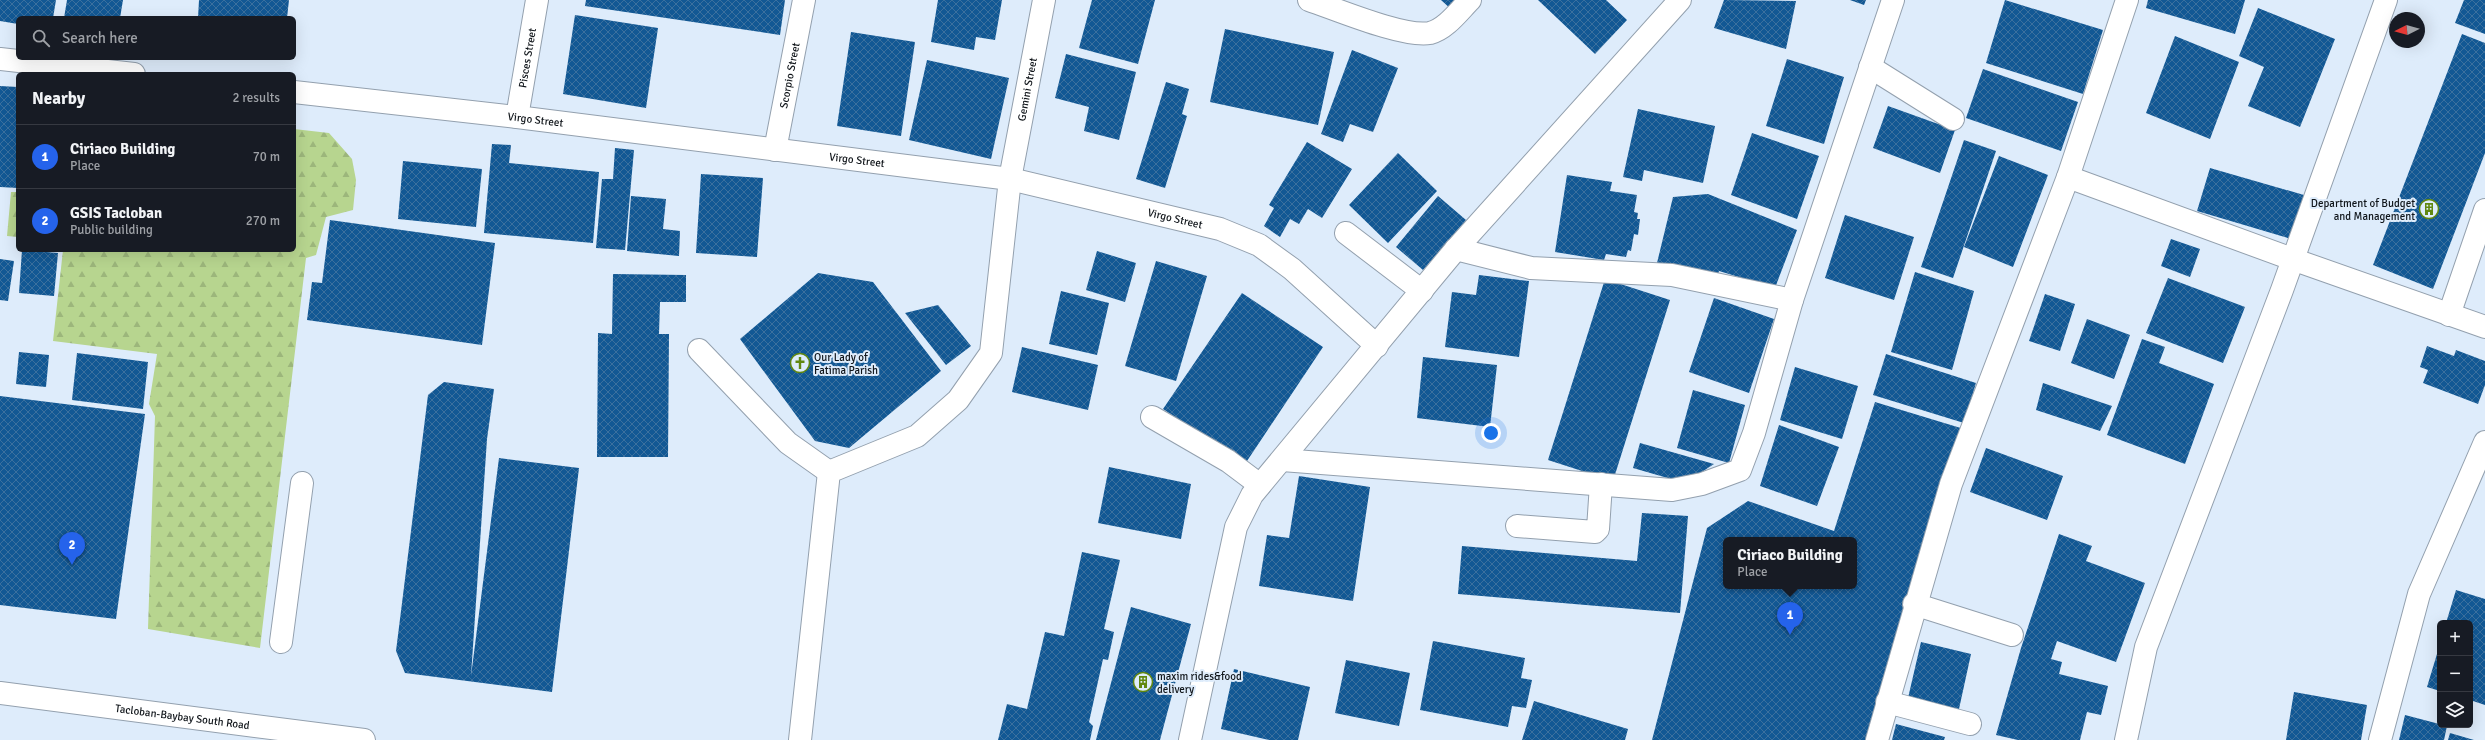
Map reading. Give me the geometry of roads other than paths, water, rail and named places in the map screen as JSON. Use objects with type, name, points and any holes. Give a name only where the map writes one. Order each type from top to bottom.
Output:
[{"type":"street","name":"Pisces Street","points":[[517,117],[537,0]]},
{"type":"street","name":"Scorpio Street","points":[[776,150],[804,0]]},
{"type":"street","name":"Gemini Street","points":[[829,472],[917,436],[958,400],[991,353],[1010,179],[1044,0]]},
{"type":"street","points":[[1309,0],[1412,34],[1431,33],[1448,22],[1470,0]]},
{"type":"street","points":[[1190,740],[1236,527],[1252,495],[1377,346],[1456,248],[1680,0]]},
{"type":"street","points":[[1282,460],[1672,490],[1702,484],[1740,470],[1754,433],[1792,300],[1893,0]]},
{"type":"street","points":[[1877,740],[1914,604],[1950,484],[2068,177],[2127,0]]},
{"type":"street","points":[[2126,740],[2146,647],[2292,260],[2386,0]]},
{"type":"street","points":[[0,59],[116,72]]},
{"type":"street","points":[[1870,67],[1953,119]]},
{"type":"street","name":"Virgo Street","points":[[296,92],[517,117],[1010,179],[1220,229],[1259,245],[1292,269],[1377,346]]},
{"type":"street","points":[[2068,177],[2292,260],[2485,327]]},
{"type":"street","points":[[2449,315],[2485,210]]},
{"type":"street","points":[[1346,233],[1422,291]]},
{"type":"street","points":[[1456,248],[1531,268],[1672,275],[1792,300]]},
{"type":"street","points":[[699,350],[788,443],[829,472],[800,740]]},
{"type":"street","points":[[1152,417],[1228,461],[1260,485]]},
{"type":"street","points":[[2380,740],[2419,594],[2485,442]]},
{"type":"street","points":[[281,642],[302,483]]},
{"type":"street","points":[[1516,526],[1595,532],[1598,529],[1601,484]]},
{"type":"street","points":[[1914,604],[2012,635]]},
{"type":"street","name":"Tacloban-Baybay South Road","points":[[0,693],[285,735],[364,740]]},
{"type":"street","points":[[1887,702],[1970,724]]},
{"type":"place","name":"Department of Budget and Management","points":[[2429,209]]},
{"type":"place","name":"Our Lady of Fatima Parish","points":[[800,363]]},
{"type":"place","name":"GSIS Tacloban","points":[[72,565]]},
{"type":"place","name":"Ciriaco Building","points":[[1790,635]]},
{"type":"place","name":"maxim rides&food delivery","points":[[1143,682]]}]
